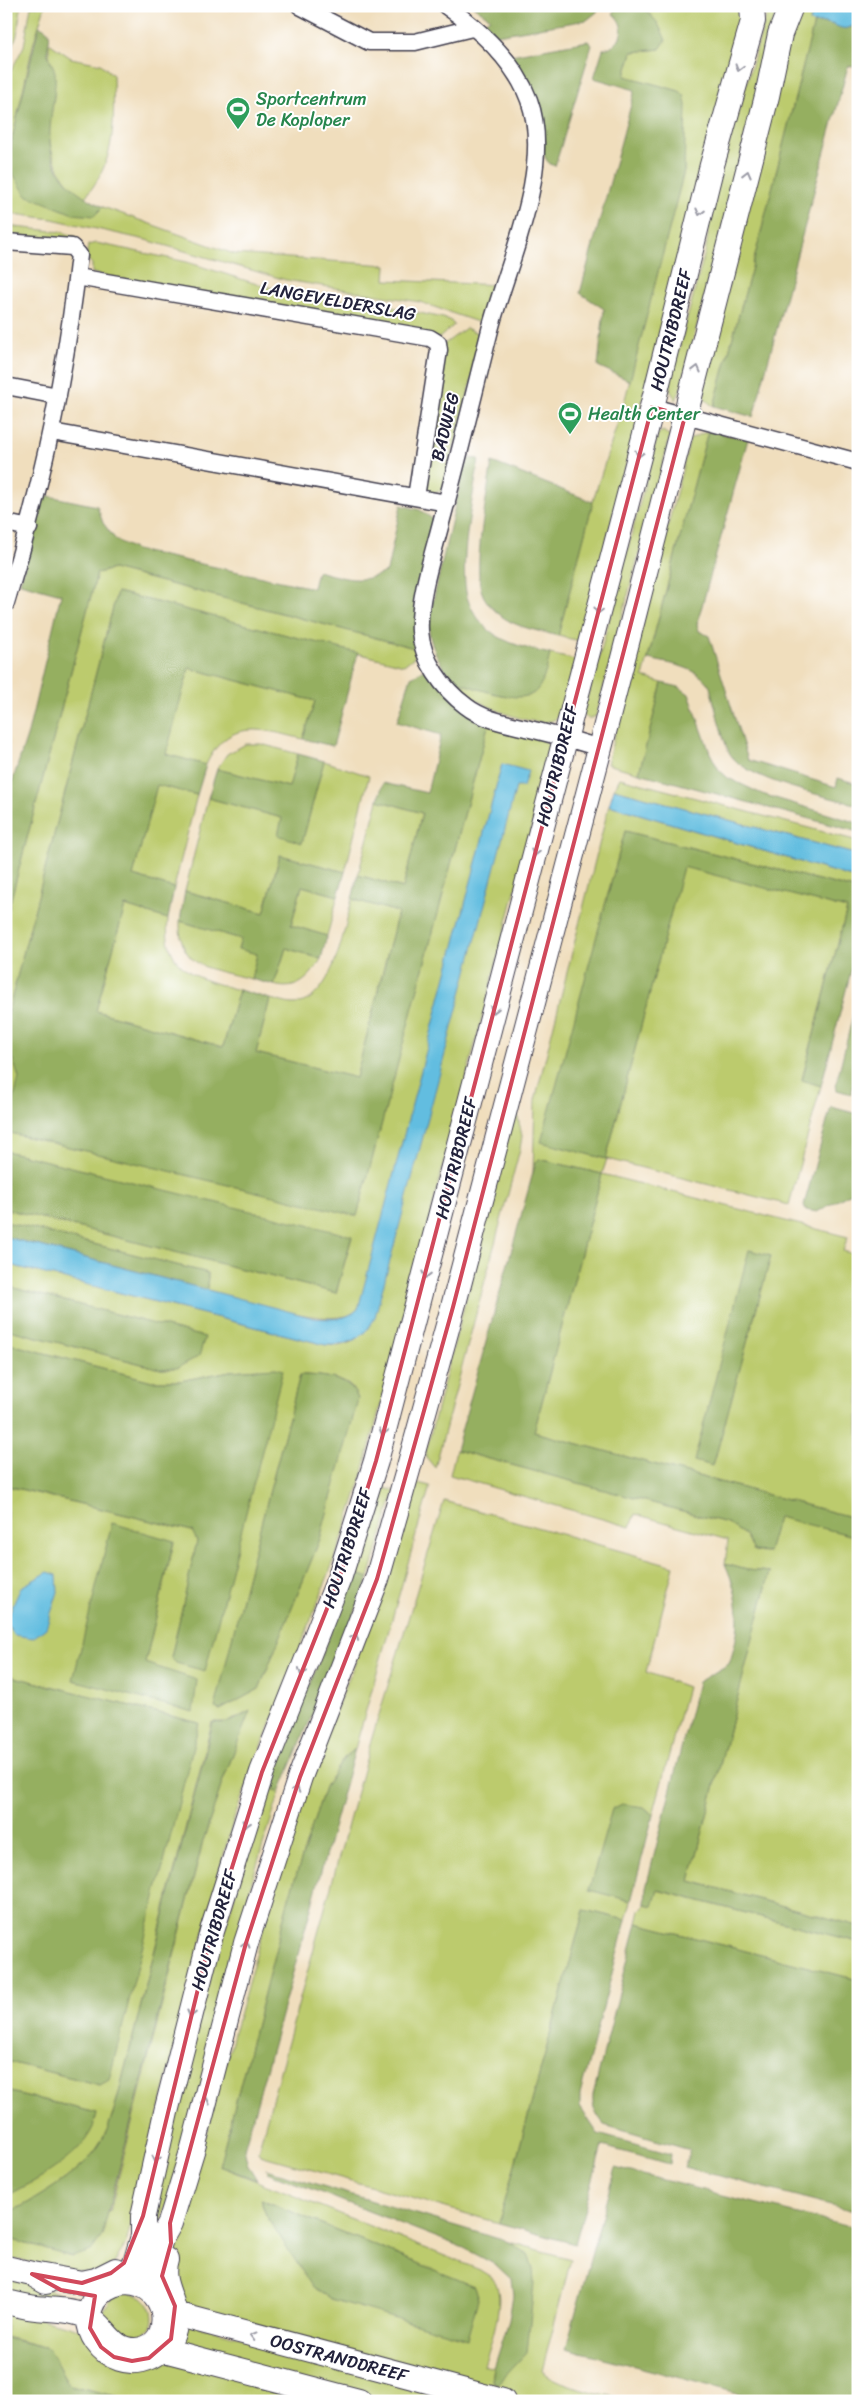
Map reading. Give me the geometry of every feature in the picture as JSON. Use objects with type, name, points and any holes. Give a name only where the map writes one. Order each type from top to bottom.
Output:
[{"type":"main road","name":"HOUTRIBDREEF","points":[[780,34],[778,19],[781,6]]},
{"type":"main road","name":"HOUTRIBDREEF","points":[[165,2301],[153,2265],[161,2240],[170,2223],[202,2115],[246,1943],[300,1777],[377,1579],[453,1307],[600,748],[767,96],[780,34],[791,6]]},
{"type":"main road","name":"HOUTRIBDREEF","points":[[126,2282],[138,2255],[143,2236],[143,2216],[166,2112],[212,1931],[262,1772],[340,1576],[376,1461],[652,407],[712,165],[756,11]]},
{"type":"main road","points":[[6,2268],[82,2284],[96,2280],[111,2273],[124,2262],[143,2216]]},
{"type":"main road","points":[[32,2274],[61,2290],[92,2314],[113,2343],[136,2350],[153,2343],[158,2337],[162,2329],[165,2301]]},
{"type":"main road","points":[[126,2282],[138,2283],[165,2301],[174,2332],[164,2350],[141,2360],[122,2360],[106,2353],[96,2340],[92,2314],[108,2287],[126,2282]]},
{"type":"main road","name":"OOSTRANDDREEF","points":[[165,2301],[504,2401]]},
{"type":"main road","points":[[6,2302],[36,2308],[51,2316],[92,2314]]},
{"type":"main road","name":"OOSTRANDDREEF","points":[[164,2350],[359,2401]]},
{"type":"street","points":[[300,6],[369,42],[414,42],[472,28]]},
{"type":"street","name":"BADWEG","points":[[446,6],[489,42],[516,76],[529,100],[536,131],[535,166],[520,237],[491,328],[430,565],[420,619],[420,634],[427,656],[441,682],[466,707],[488,718],[600,748]]},
{"type":"street","points":[[6,242],[72,247],[79,255],[52,432],[29,528],[6,603]]},
{"type":"street","name":"LANGEVELDERSLAG","points":[[77,277],[430,338],[438,343],[440,350],[416,497]]},
{"type":"street","points":[[6,386],[58,396]]},
{"type":"street","points":[[652,407],[857,460]]},
{"type":"street","points":[[52,432],[446,503]]},
{"type":"street","points":[[6,523],[29,528]]},
{"type":"highlighted area","points":[[652,407],[685,416],[453,1307],[377,1579],[300,1777],[246,1943],[170,2223],[171,2243],[162,2276],[175,2306],[171,2339],[149,2358],[132,2361],[114,2357],[101,2347],[90,2328],[95,2296],[61,2290],[32,2274],[82,2283],[111,2273],[124,2263],[143,2216],[212,1931],[262,1772],[340,1576],[376,1461]]},
{"type":"green space","points":[[6,6],[21,6],[17,35],[6,61]]},
{"type":"green space","points":[[31,6],[45,6],[33,45],[12,140],[94,216],[103,207],[234,254],[386,265],[385,280],[498,285],[486,325],[420,302],[286,280],[146,240],[52,219],[6,213],[6,80],[24,46]]},
{"type":"green space","points":[[473,6],[599,6],[597,12],[587,20],[491,36],[480,25],[490,18]]},
{"type":"green space","points":[[615,6],[643,7],[657,22],[666,40],[660,49],[632,52],[625,76],[679,91],[684,95],[686,105],[684,171],[630,381],[598,366],[604,309],[580,293],[635,90],[594,78],[603,49],[615,44],[621,35],[620,24],[613,14]]},
{"type":"green space","points":[[641,6],[746,6],[580,641],[558,636],[595,494],[624,403],[684,171],[684,95],[679,91],[625,76],[632,52],[660,49]]},
{"type":"green space","points":[[769,6],[777,6],[765,62],[680,391],[676,400],[670,390],[672,375],[706,248],[713,199]]},
{"type":"green space","points":[[796,6],[814,6],[810,22],[814,23],[754,260],[714,406],[702,395]]},
{"type":"green space","points":[[814,23],[827,23],[848,28],[858,23],[858,68],[848,66],[753,417],[714,406],[754,260]]},
{"type":"green space","points":[[39,26],[48,31],[48,54],[55,72],[50,132],[52,156],[57,168],[66,181],[83,196],[103,207],[94,216],[73,214],[26,195],[9,167],[12,139]]},
{"type":"green space","points":[[588,41],[592,45],[555,166],[549,163],[543,152],[542,121],[536,98],[511,55]]},
{"type":"green space","points":[[49,43],[71,58],[101,64],[113,75],[113,124],[108,154],[103,169],[85,197],[77,192],[64,178],[52,151],[49,127],[54,93]]},
{"type":"green space","points":[[6,226],[62,232],[77,237],[79,243],[6,234]]},
{"type":"green space","points":[[96,243],[187,262],[260,285],[294,293],[392,307],[450,320],[454,325],[439,338],[92,273],[92,264],[86,258],[88,245]]},
{"type":"green space","points":[[466,328],[483,336],[443,491],[429,493],[424,490],[443,345]]},
{"type":"green space","points":[[663,431],[670,436],[596,716],[589,719],[582,714],[597,666],[658,434]]},
{"type":"green space","points":[[708,431],[643,677],[662,683],[639,773],[607,764],[690,439]]},
{"type":"green space","points":[[708,431],[748,439],[697,624],[699,631],[709,636],[748,760],[836,787],[838,778],[858,784],[858,805],[770,780],[739,764],[727,748],[710,687],[705,680],[698,674],[683,667],[648,659]]},
{"type":"green space","points":[[466,458],[479,459],[466,544],[465,577],[467,597],[478,618],[496,636],[518,646],[550,654],[542,682],[537,690],[530,695],[521,697],[496,694],[453,680],[434,650],[430,636],[429,620],[431,610]]},
{"type":"green space","points":[[492,462],[593,502],[558,636],[530,629],[510,621],[492,608],[483,595],[479,568],[480,550]]},
{"type":"green space","points":[[44,495],[97,506],[103,523],[116,540],[136,550],[313,588],[317,571],[344,578],[360,579],[369,578],[387,571],[401,505],[420,510],[434,520],[418,649],[113,569],[97,573],[6,918],[6,801],[28,733],[61,594],[20,583]]},
{"type":"green space","points":[[113,569],[418,649],[419,653],[404,665],[117,592],[6,1020],[6,918],[97,573]]},
{"type":"green space","points":[[117,592],[358,653],[333,746],[303,739],[315,701],[189,668],[166,754],[206,765],[197,795],[157,785],[133,876],[174,888],[168,919],[125,906],[96,1011],[223,1047],[239,990],[270,999],[256,1053],[356,1078],[398,912],[352,899],[358,875],[403,888],[422,813],[378,800],[383,783],[427,793],[441,735],[397,722],[411,677],[426,669],[489,722],[357,1216],[6,1132],[19,1078],[6,1038],[6,1020]]},
{"type":"green space","points":[[550,654],[575,660],[565,704],[559,716],[552,721],[528,720],[499,711],[466,694],[453,680],[501,695],[529,696],[542,681]]},
{"type":"green space","points":[[189,668],[315,701],[303,739],[274,732],[247,730],[225,739],[215,750],[206,765],[165,754]]},
{"type":"green space","points":[[662,683],[679,687],[689,694],[710,753],[719,770],[728,778],[762,794],[858,823],[858,832],[639,773]]},
{"type":"green space","points":[[489,722],[544,740],[552,750],[361,1480],[340,1545],[234,1818],[126,2244],[114,2263],[96,2274],[6,2258],[6,2238],[72,2257],[110,2211],[203,1841],[223,1780],[249,1712],[228,1722],[212,1722],[115,2108],[104,2136],[99,2146],[78,2169],[42,2195],[6,2214],[6,2196],[44,2175],[97,2113],[6,2091],[6,2061],[100,2085],[199,1723],[6,1675],[7,1486],[192,1531],[196,1535],[197,1541],[171,1658],[259,1369],[230,1371],[180,1381],[152,1381],[6,1343],[6,1329],[161,1369],[171,1369],[204,1337],[6,1286],[6,1264],[326,1345],[339,1346],[352,1342],[502,765],[363,1296],[357,1310],[346,1316],[329,1318],[285,1311],[207,1290],[208,1273],[6,1222],[6,1209],[336,1293],[352,1237],[6,1151],[6,1132],[357,1215]],"holes":[[[300,1375],[320,1376],[342,1381],[352,1388],[357,1399],[320,1539],[259,1689],[220,1710],[216,1707],[244,1590]],[[112,1524],[174,1542],[145,1663]]]},
{"type":"green space","points":[[246,744],[261,744],[298,754],[289,787],[217,769],[227,754]]},
{"type":"green space","points":[[298,754],[324,761],[302,843],[278,835],[282,818],[208,798],[217,769],[289,787]]},
{"type":"green space","points":[[324,761],[369,776],[345,872],[280,855],[264,913],[185,891],[208,798],[282,818],[302,843]]},
{"type":"green space","points":[[620,778],[858,841],[858,855],[614,789]]},
{"type":"green space","points":[[157,784],[197,795],[174,888],[133,876]]},
{"type":"green space","points":[[378,800],[422,813],[403,888],[358,875]]},
{"type":"green space","points":[[609,805],[858,879],[858,890],[625,831],[542,1142],[606,1159],[683,866],[847,909],[802,1079],[821,1086],[789,1205],[607,1159],[602,1174],[539,1159],[536,1162],[533,1173],[535,1100]]},
{"type":"green space","points":[[625,831],[858,890],[858,944],[821,1086],[802,1080],[847,909],[683,867],[606,1159],[541,1142]]},
{"type":"green space","points":[[280,855],[345,872],[338,896],[302,886],[291,925],[327,936],[321,959],[286,948],[274,985],[251,979],[257,954],[238,949],[241,939],[180,921],[185,891],[264,913]]},
{"type":"green space","points":[[302,886],[338,896],[327,936],[291,925]]},
{"type":"green space","points":[[352,899],[398,912],[356,1078],[256,1053],[270,999],[293,1004],[307,1000],[318,991],[327,978],[340,945]]},
{"type":"green space","points":[[125,906],[168,919],[168,936],[171,950],[177,961],[186,970],[210,981],[239,990],[223,1047],[96,1011]]},
{"type":"green space","points":[[180,921],[241,939],[257,954],[251,979],[200,965],[185,949],[181,937]]},
{"type":"green space","points":[[286,948],[321,959],[302,982],[290,987],[282,987],[274,985]]},
{"type":"green space","points":[[858,995],[858,1066],[851,1094],[837,1090],[836,1084]]},
{"type":"green space","points":[[6,1038],[20,1078],[6,1129]]},
{"type":"green space","points":[[831,1107],[858,1114],[858,1189],[817,1212],[806,1210],[804,1205]]},
{"type":"green space","points":[[516,1108],[522,1136],[520,1149],[435,1468],[426,1457],[426,1451]]},
{"type":"green space","points":[[6,1151],[352,1236],[336,1293],[6,1209]]},
{"type":"green space","points":[[539,1159],[602,1174],[534,1432],[858,1519],[858,1537],[778,1517],[768,1552],[754,1551],[745,1535],[727,1523],[456,1450],[536,1162]]},
{"type":"green space","points":[[602,1174],[848,1237],[843,1251],[858,1255],[858,1519],[534,1432]],"holes":[[[749,1250],[771,1256],[713,1465]]]},
{"type":"green space","points":[[6,1222],[208,1273],[207,1290],[6,1237]]},
{"type":"green space","points":[[749,1250],[771,1256],[713,1466],[694,1461]]},
{"type":"green space","points":[[6,1286],[205,1337],[199,1356],[177,1368],[161,1369],[6,1329]]},
{"type":"green space","points":[[6,1343],[152,1381],[180,1381],[230,1371],[276,1368],[283,1370],[205,1671],[176,1663],[171,1658],[197,1541],[192,1531],[8,1486],[6,1490]]},
{"type":"green space","points":[[300,1375],[325,1377],[342,1382],[349,1386],[358,1399],[320,1539],[259,1689],[220,1710],[215,1708]]},
{"type":"green space","points":[[456,1450],[727,1523],[745,1535],[754,1551],[768,1552],[778,1516],[858,1537],[858,1926],[690,1881],[770,1572],[747,1570],[725,1564],[728,1540],[635,1514],[630,1527],[450,1475]]},
{"type":"green space","points":[[418,1483],[430,1486],[355,1749],[344,1758],[325,1787],[290,1894],[219,2166],[480,2270],[490,2276],[497,2286],[499,2296],[496,2320],[484,2365],[494,2368],[492,2381],[497,2383],[528,2255],[509,2242],[571,2259],[542,2371],[561,2382],[573,2386],[632,2401],[521,2401],[364,2360],[183,2306],[169,2267],[297,1807],[388,1580]],"holes":[[[261,2199],[473,2286],[478,2299],[266,2215]]]},
{"type":"green space","points":[[382,1487],[395,1491],[369,1578],[355,1573]]},
{"type":"green space","points":[[444,1501],[674,1566],[646,1672],[687,1687],[653,1815],[644,1807],[589,1889],[631,1901],[626,1920],[584,1910],[499,2223],[260,2155],[258,2151],[371,1741]]},
{"type":"green space","points":[[112,1523],[174,1541],[145,1663],[197,1680],[193,1712],[73,1680]]},
{"type":"green space","points":[[725,1564],[747,1570],[770,1572],[690,1881],[858,1926],[858,1942],[658,1890],[653,1906],[645,1904],[646,1887],[698,1682],[729,1664],[733,1651],[738,1626],[737,1602]]},
{"type":"green space","points":[[355,1573],[369,1578],[280,1792],[268,1787]]},
{"type":"green space","points":[[6,1675],[199,1723],[109,2080],[100,2085],[6,2061]]},
{"type":"green space","points":[[250,1711],[223,1780],[203,1841],[102,2236],[91,2251],[72,2257],[6,2238],[6,2214],[42,2195],[78,2169],[99,2146],[104,2136],[115,2108],[213,1722],[223,1723],[232,1721]]},
{"type":"green space","points":[[355,1749],[244,2149],[248,2165],[257,2180],[219,2166],[290,1894],[325,1787],[344,1758]]},
{"type":"green space","points":[[268,1787],[280,1792],[253,1877],[193,2122],[148,2265],[140,2262],[207,1986]]},
{"type":"green space","points":[[622,1804],[644,1807],[653,1815],[631,1901],[589,1890],[612,1809]]},
{"type":"green space","points":[[657,1890],[858,1942],[858,1980],[637,1923],[640,1910],[645,1904],[653,1906]]},
{"type":"green space","points":[[584,1910],[626,1920],[580,2095],[580,2107],[598,2134],[671,2154],[670,2164],[602,2146],[575,2244],[499,2223]]},
{"type":"green space","points":[[637,1923],[858,1980],[858,2212],[684,2167],[690,2150],[604,2125],[594,2108],[593,2095]]},
{"type":"green space","points":[[6,2091],[97,2113],[93,2127],[75,2152],[33,2182],[6,2196]]},
{"type":"green space","points":[[615,2168],[858,2229],[858,2401],[768,2401],[566,2348]]},
{"type":"green space","points":[[266,2169],[509,2242],[528,2255],[533,2268],[534,2283],[527,2352],[497,2384],[492,2381],[494,2368],[509,2320],[513,2295],[511,2279],[496,2265],[464,2248],[267,2172]]},
{"type":"green space","points":[[260,2199],[474,2286],[478,2299],[467,2339],[331,2299],[313,2288],[266,2215]]},
{"type":"green space","points":[[6,2276],[82,2301],[81,2310],[6,2292]]},
{"type":"green space","points":[[126,2293],[142,2297],[152,2312],[151,2326],[142,2335],[134,2337],[124,2336],[102,2311],[113,2297]]},
{"type":"green space","points":[[6,2311],[70,2326],[158,2360],[341,2401],[136,2401],[69,2385],[48,2348],[6,2337]]},
{"type":"green space","points":[[186,2323],[488,2401],[379,2401],[177,2346]]},
{"type":"green space","points":[[6,2338],[48,2348],[69,2385],[136,2401],[6,2401]]},
{"type":"water","points":[[814,6],[845,6],[858,12],[858,23],[848,28],[841,28],[826,23],[810,22]]},
{"type":"water","points":[[502,764],[528,771],[523,787],[516,787],[375,1317],[366,1330],[349,1342],[326,1345],[6,1264],[6,1237],[314,1318],[332,1319],[348,1316],[358,1309]]},
{"type":"water","points":[[614,789],[858,855],[858,879],[609,805]]},
{"type":"water","points":[[48,1572],[57,1575],[58,1592],[46,1628],[33,1638],[14,1635],[6,1621],[21,1587]]},
{"type":"place","name":"Sportcentrum De Koploper","points":[[238,130]]},
{"type":"place","name":"Health Center","points":[[570,435]]}]
